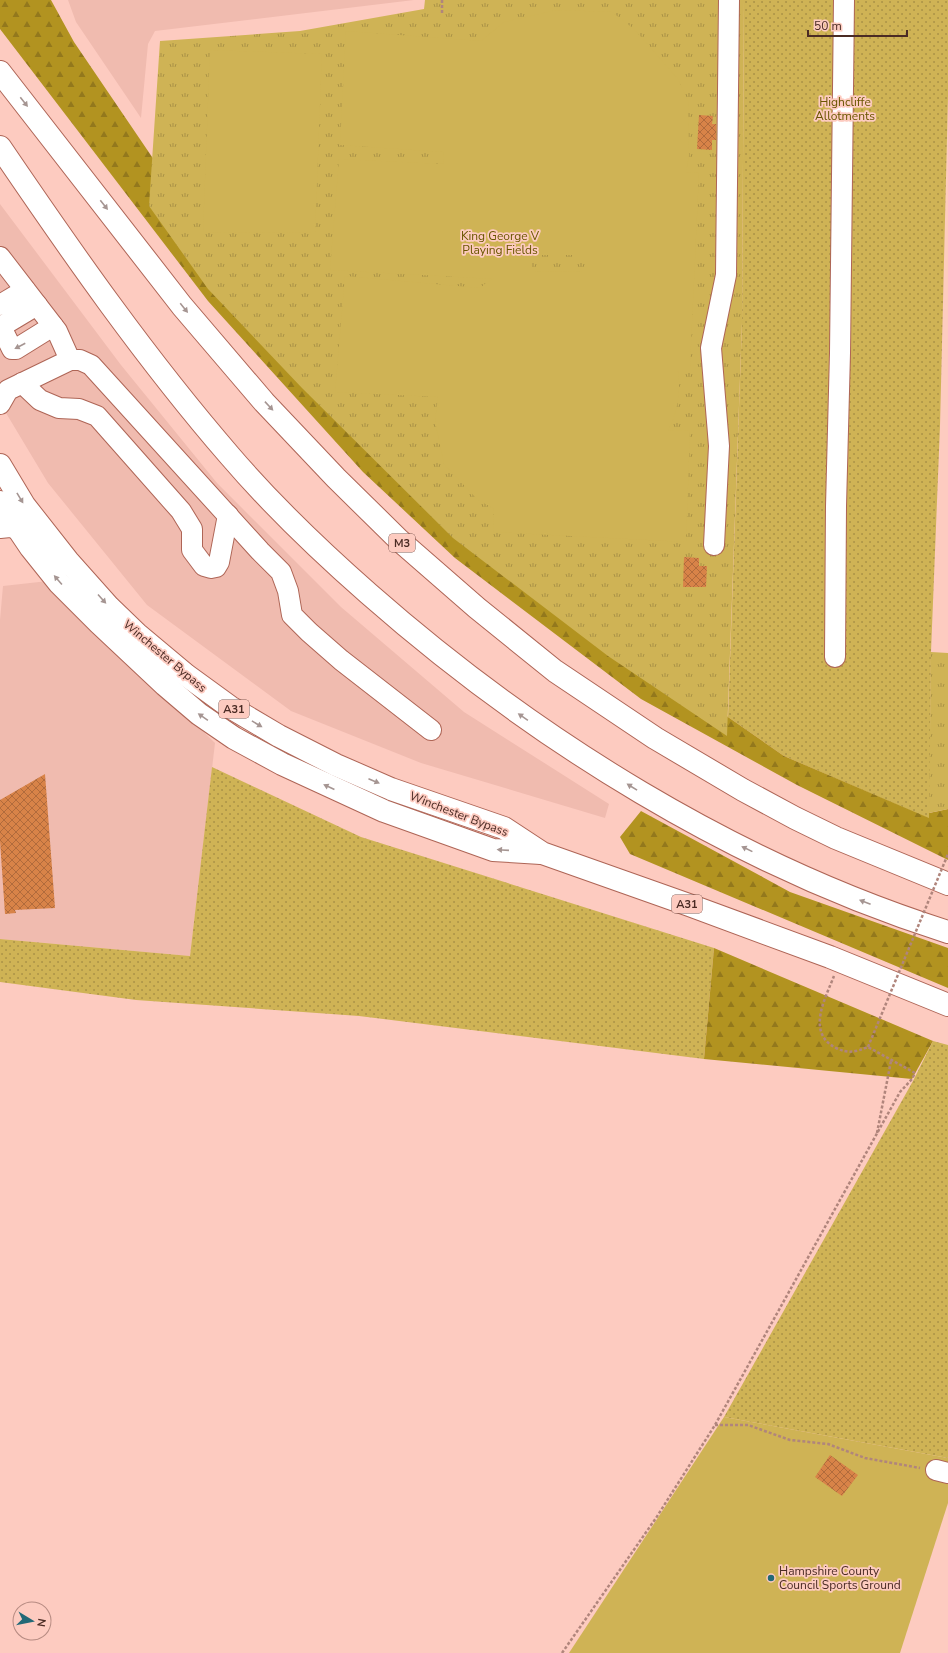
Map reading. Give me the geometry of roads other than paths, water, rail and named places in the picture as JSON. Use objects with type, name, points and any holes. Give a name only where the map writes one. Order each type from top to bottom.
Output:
[{"type":"highway","name":"M3","points":[[0,72],[182,306],[264,402],[336,478],[399,540],[477,608],[555,671],[655,738],[743,790],[836,838],[948,884]]},
{"type":"highway","points":[[0,147],[74,256],[155,365],[231,458],[282,512],[338,567],[431,647],[541,730],[644,795],[689,820],[813,881],[944,931]]},
{"type":"highway","name":"Winchester Bypass","points":[[0,465],[24,505],[68,561],[108,607],[137,634],[186,675],[230,707],[279,736],[336,765],[391,789],[504,828],[542,853]]},
{"type":"highway","name":"Winchester Bypass","points":[[0,502],[9,529],[31,548],[60,583],[99,623],[165,685],[199,714],[234,738],[282,764],[384,811],[493,850],[542,853]]},
{"type":"highway","name":"A31","points":[[542,853],[823,954],[948,1005]]},
{"type":"lane","points":[[714,545],[719,446],[711,348],[726,275],[729,0]]},
{"type":"lane","points":[[835,656],[844,0]]},
{"type":"lane","points":[[0,257],[53,326],[63,341],[70,360]]},
{"type":"lane","points":[[0,305],[31,298]]},
{"type":"lane","points":[[31,298],[2,326],[12,349],[16,350],[53,326]]},
{"type":"lane","points":[[7,392],[70,360],[80,360],[91,365],[281,572],[288,591],[292,615],[341,660],[431,730]]},
{"type":"lane","points":[[7,392],[40,400],[59,408],[79,409],[97,416],[181,511],[192,529],[192,550],[204,566],[211,568],[216,567],[220,562],[228,515]]},
{"type":"place","name":"Hampshire County Council Sports Ground","points":[[771,1578]]},
{"type":"park label","name":"Highcliffe Allotments","points":[[845,109]]},
{"type":"park label","name":"King George V Playing Fields","points":[[500,243]]}]
